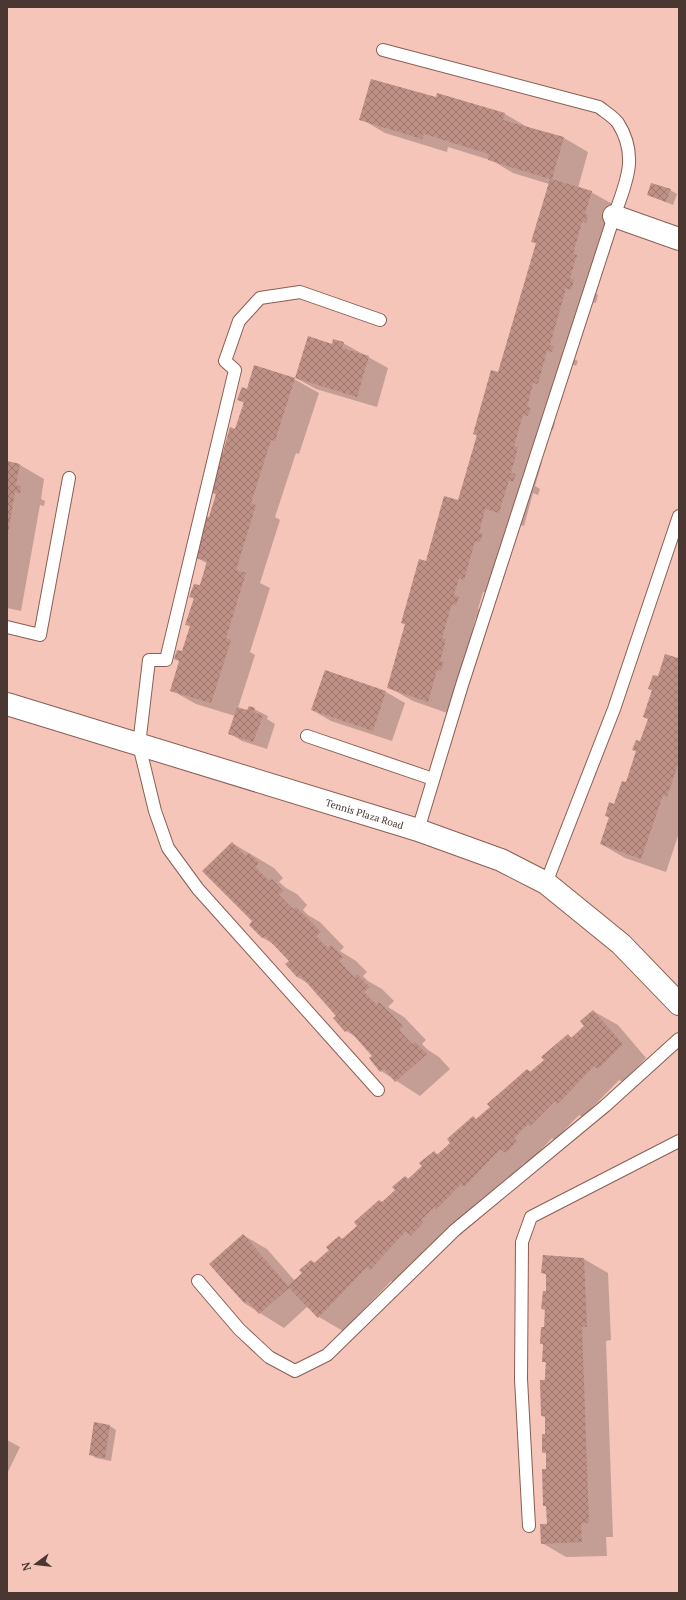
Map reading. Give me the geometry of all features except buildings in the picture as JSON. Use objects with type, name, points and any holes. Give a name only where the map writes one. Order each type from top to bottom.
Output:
[{"type":"street","points":[[614,216],[679,239]]},
{"type":"street","name":"Tennis Plaza Road","points":[[7,704],[418,830],[501,860],[546,883],[621,944],[679,1004]]},
{"type":"lane","points":[[383,50],[599,107],[617,122],[626,141],[630,159],[627,183],[614,216],[433,779],[418,830]]},
{"type":"lane","points":[[378,1090],[198,889],[168,848],[155,812],[139,745],[149,660],[166,660],[235,370],[225,361],[239,321],[260,298],[300,292],[380,320]]},
{"type":"lane","points":[[7,627],[40,635],[68,478]]},
{"type":"lane","points":[[546,883],[614,709],[679,516]]},
{"type":"lane","points":[[307,736],[433,779]]},
{"type":"lane","points":[[198,1282],[239,1329],[269,1357],[296,1371],[327,1355],[455,1230],[605,1106],[679,1040]]},
{"type":"lane","points":[[530,1526],[521,1372],[522,1242],[531,1217],[679,1141]]}]
